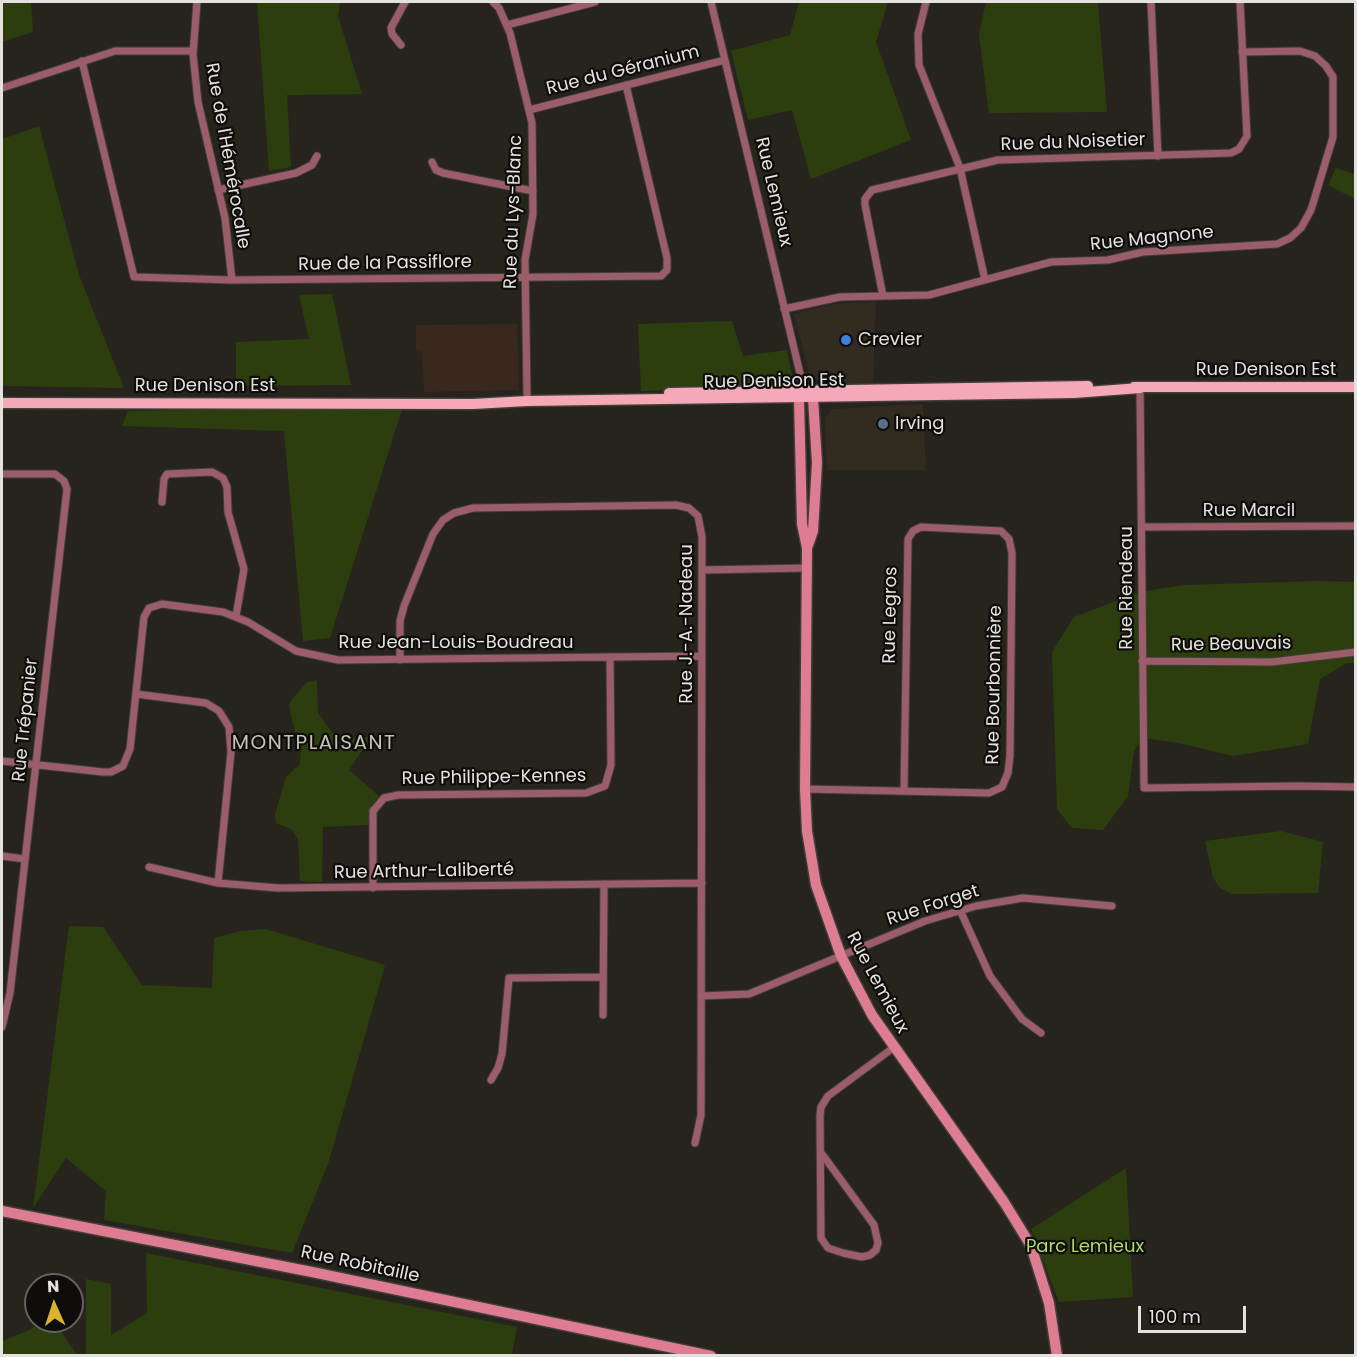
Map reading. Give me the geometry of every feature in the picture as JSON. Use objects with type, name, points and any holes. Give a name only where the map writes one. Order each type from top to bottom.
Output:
[{"type":"main road","name":"Rue Denison Est","points":[[409,402],[527,395],[801,394],[813,398],[1074,393],[1140,388],[1267,385],[1356,387]]},
{"type":"main road","name":"Rue Denison Est","points":[[2,403],[409,402],[1074,386],[1140,388]]},
{"type":"street","name":"Rue de l'Hémérocalle","points":[[197,2],[193,51],[198,102],[229,242],[232,280]]},
{"type":"street","points":[[401,45],[394,38],[392,28],[393,21],[405,2]]},
{"type":"street","name":"Rue du Lys-Blanc","points":[[493,2],[507,25],[529,110],[533,191],[525,278],[527,395]]},
{"type":"street","points":[[507,25],[595,2]]},
{"type":"street","name":"Rue Lemieux","points":[[711,2],[784,309],[801,394],[800,488],[802,524],[807,548],[805,789],[807,831],[816,885],[841,956],[872,1015],[893,1048],[1004,1202],[1031,1246],[1048,1302],[1057,1356]]},
{"type":"street","points":[[926,2],[918,34],[919,65],[960,168],[985,280]]},
{"type":"street","points":[[1151,2],[1158,156]]},
{"type":"street","name":"Rue du Noisetier","points":[[883,297],[865,205],[867,194],[877,188],[998,160],[1231,153],[1244,143],[1246,136],[1240,2]]},
{"type":"street","points":[[2,88],[115,51],[193,51]]},
{"type":"street","name":"Rue Magnone","points":[[784,309],[840,297],[929,295],[1051,262],[1108,260],[1143,252],[1277,244],[1301,228],[1311,210],[1333,137],[1333,77],[1326,66],[1315,56],[1300,51],[1242,52]]},
{"type":"street","name":"Rue du Géranium","points":[[529,110],[725,60]]},
{"type":"street","name":"Rue de la Passiflore","points":[[82,61],[134,277],[232,280],[661,276],[667,270],[667,258],[626,85]]},
{"type":"street","points":[[218,190],[296,173],[312,165],[316,156]]},
{"type":"street","points":[[432,162],[436,170],[443,173],[533,191]]},
{"type":"street","name":"Rue Riendeau","points":[[1140,388],[1144,789],[1298,786],[1356,788]]},
{"type":"street","name":"Rue Lemieux","points":[[807,548],[813,531],[817,463],[813,398]]},
{"type":"street","points":[[162,502],[164,479],[167,474],[207,471],[222,478],[227,487],[228,512],[244,568],[236,616]]},
{"type":"street","name":"Rue Trépanier","points":[[2,474],[55,474],[64,481],[67,489],[25,859],[2,1027]]},
{"type":"street","name":"Rue J.-A.-Nadeau","points":[[400,660],[400,621],[404,606],[433,534],[443,520],[460,510],[683,506],[694,511],[701,522],[701,1122],[695,1143]]},
{"type":"street","name":"Rue Marcil","points":[[1142,527],[1356,526]]},
{"type":"street","name":"Rue Legros","points":[[904,790],[908,539],[913,531],[921,527],[1001,531]]},
{"type":"street","name":"Rue Bourbonnière","points":[[805,789],[989,793],[1002,787],[1010,755],[1012,553],[1009,539],[1001,531]]},
{"type":"street","points":[[702,570],[807,568]]},
{"type":"street","name":"Rue Jean-Louis-Boudreau","points":[[2,761],[111,772],[123,766],[130,749],[144,617],[148,608],[162,604],[216,610],[236,616],[288,647],[306,654],[347,661],[702,656]]},
{"type":"street","name":"Rue Beauvais","points":[[1142,661],[1272,662],[1356,652]]},
{"type":"street","name":"Rue Philippe-Kennes","points":[[373,888],[373,811],[384,798],[398,795],[586,793],[605,786],[611,765],[610,657]]},
{"type":"street","points":[[136,694],[206,703],[219,711],[229,727],[231,752],[218,884]]},
{"type":"street","points":[[2,856],[25,859]]},
{"type":"street","name":"Rue Arthur-Laliberté","points":[[149,867],[218,884],[278,888],[702,883]]},
{"type":"street","points":[[603,1015],[604,884]]},
{"type":"street","name":"Rue Forget","points":[[701,996],[749,994],[960,910],[1023,898],[1112,906]]},
{"type":"street","points":[[960,910],[990,976],[1022,1019],[1041,1033]]},
{"type":"street","points":[[490,1080],[498,1068],[502,1054],[509,978],[603,977]]},
{"type":"street","points":[[822,1154],[874,1225],[878,1243],[870,1255],[862,1257],[843,1253],[824,1244],[820,1229],[822,1154],[819,1131],[824,1102],[893,1048]]},
{"type":"street","name":"Rue Robitaille","points":[[2,1211],[317,1273],[711,1356]]},
{"type":"shaded area","points":[[876,302],[873,384],[820,382],[813,377],[809,373],[794,314],[832,304]]},
{"type":"shaded area","points":[[517,324],[519,390],[424,392],[422,352],[416,351],[416,325]]},
{"type":"shaded area","points":[[923,404],[926,470],[827,470],[825,418],[832,409]]},
{"type":"green space","points":[[2,2],[31,2],[33,32],[2,42]]},
{"type":"green space","points":[[257,2],[340,2],[338,16],[362,94],[287,95],[291,167],[269,171]]},
{"type":"green space","points":[[799,2],[888,2],[876,42],[911,140],[811,179],[792,110],[748,120],[731,51],[790,35]]},
{"type":"green space","points":[[986,2],[1098,2],[1107,112],[989,113],[979,34]]},
{"type":"green space","points":[[39,126],[79,275],[124,388],[2,386],[2,139]]},
{"type":"green space","points":[[1336,168],[1355,174],[1355,199],[1328,185]]},
{"type":"green space","points":[[332,294],[351,385],[236,386],[236,342],[309,339],[299,295]]},
{"type":"green space","points":[[732,321],[743,356],[787,350],[794,386],[641,391],[638,324]]},
{"type":"green space","points":[[473,404],[403,406],[330,638],[303,641],[284,431],[122,426],[128,411]]},
{"type":"green space","points":[[1355,582],[1355,663],[1347,663],[1320,679],[1308,744],[1233,756],[1179,743],[1143,738],[1134,751],[1128,796],[1103,830],[1072,828],[1057,809],[1052,652],[1074,617],[1140,592],[1184,585]]},
{"type":"green space","points":[[317,680],[318,713],[337,739],[371,737],[349,770],[379,796],[371,806],[368,825],[323,827],[322,882],[300,881],[298,839],[291,829],[276,823],[275,814],[286,777],[299,765],[301,757],[289,706],[307,682]]},
{"type":"green space","points":[[1281,831],[1323,842],[1318,893],[1231,894],[1219,887],[1213,877],[1205,841]]},
{"type":"green space","points":[[69,926],[103,927],[142,985],[212,988],[214,938],[241,931],[266,929],[385,965],[328,1164],[292,1253],[104,1220],[106,1191],[66,1158],[33,1208]]},
{"type":"green space","name":"Parc Lemieux","points":[[1126,1168],[1133,1297],[1059,1302],[1031,1229]]},
{"type":"green space","points":[[146,1253],[517,1327],[512,1355],[86,1355],[86,1279],[111,1284],[111,1335],[147,1313]]},
{"type":"green space","points":[[24,1332],[62,1333],[77,1355],[2,1355],[2,1341]]},
{"type":"place","name":"Crevier","points":[[846,340]]},
{"type":"place","name":"Irving","points":[[883,424]]},
{"type":"district","name":"MONTPLAISANT","points":[[314,744]]}]
